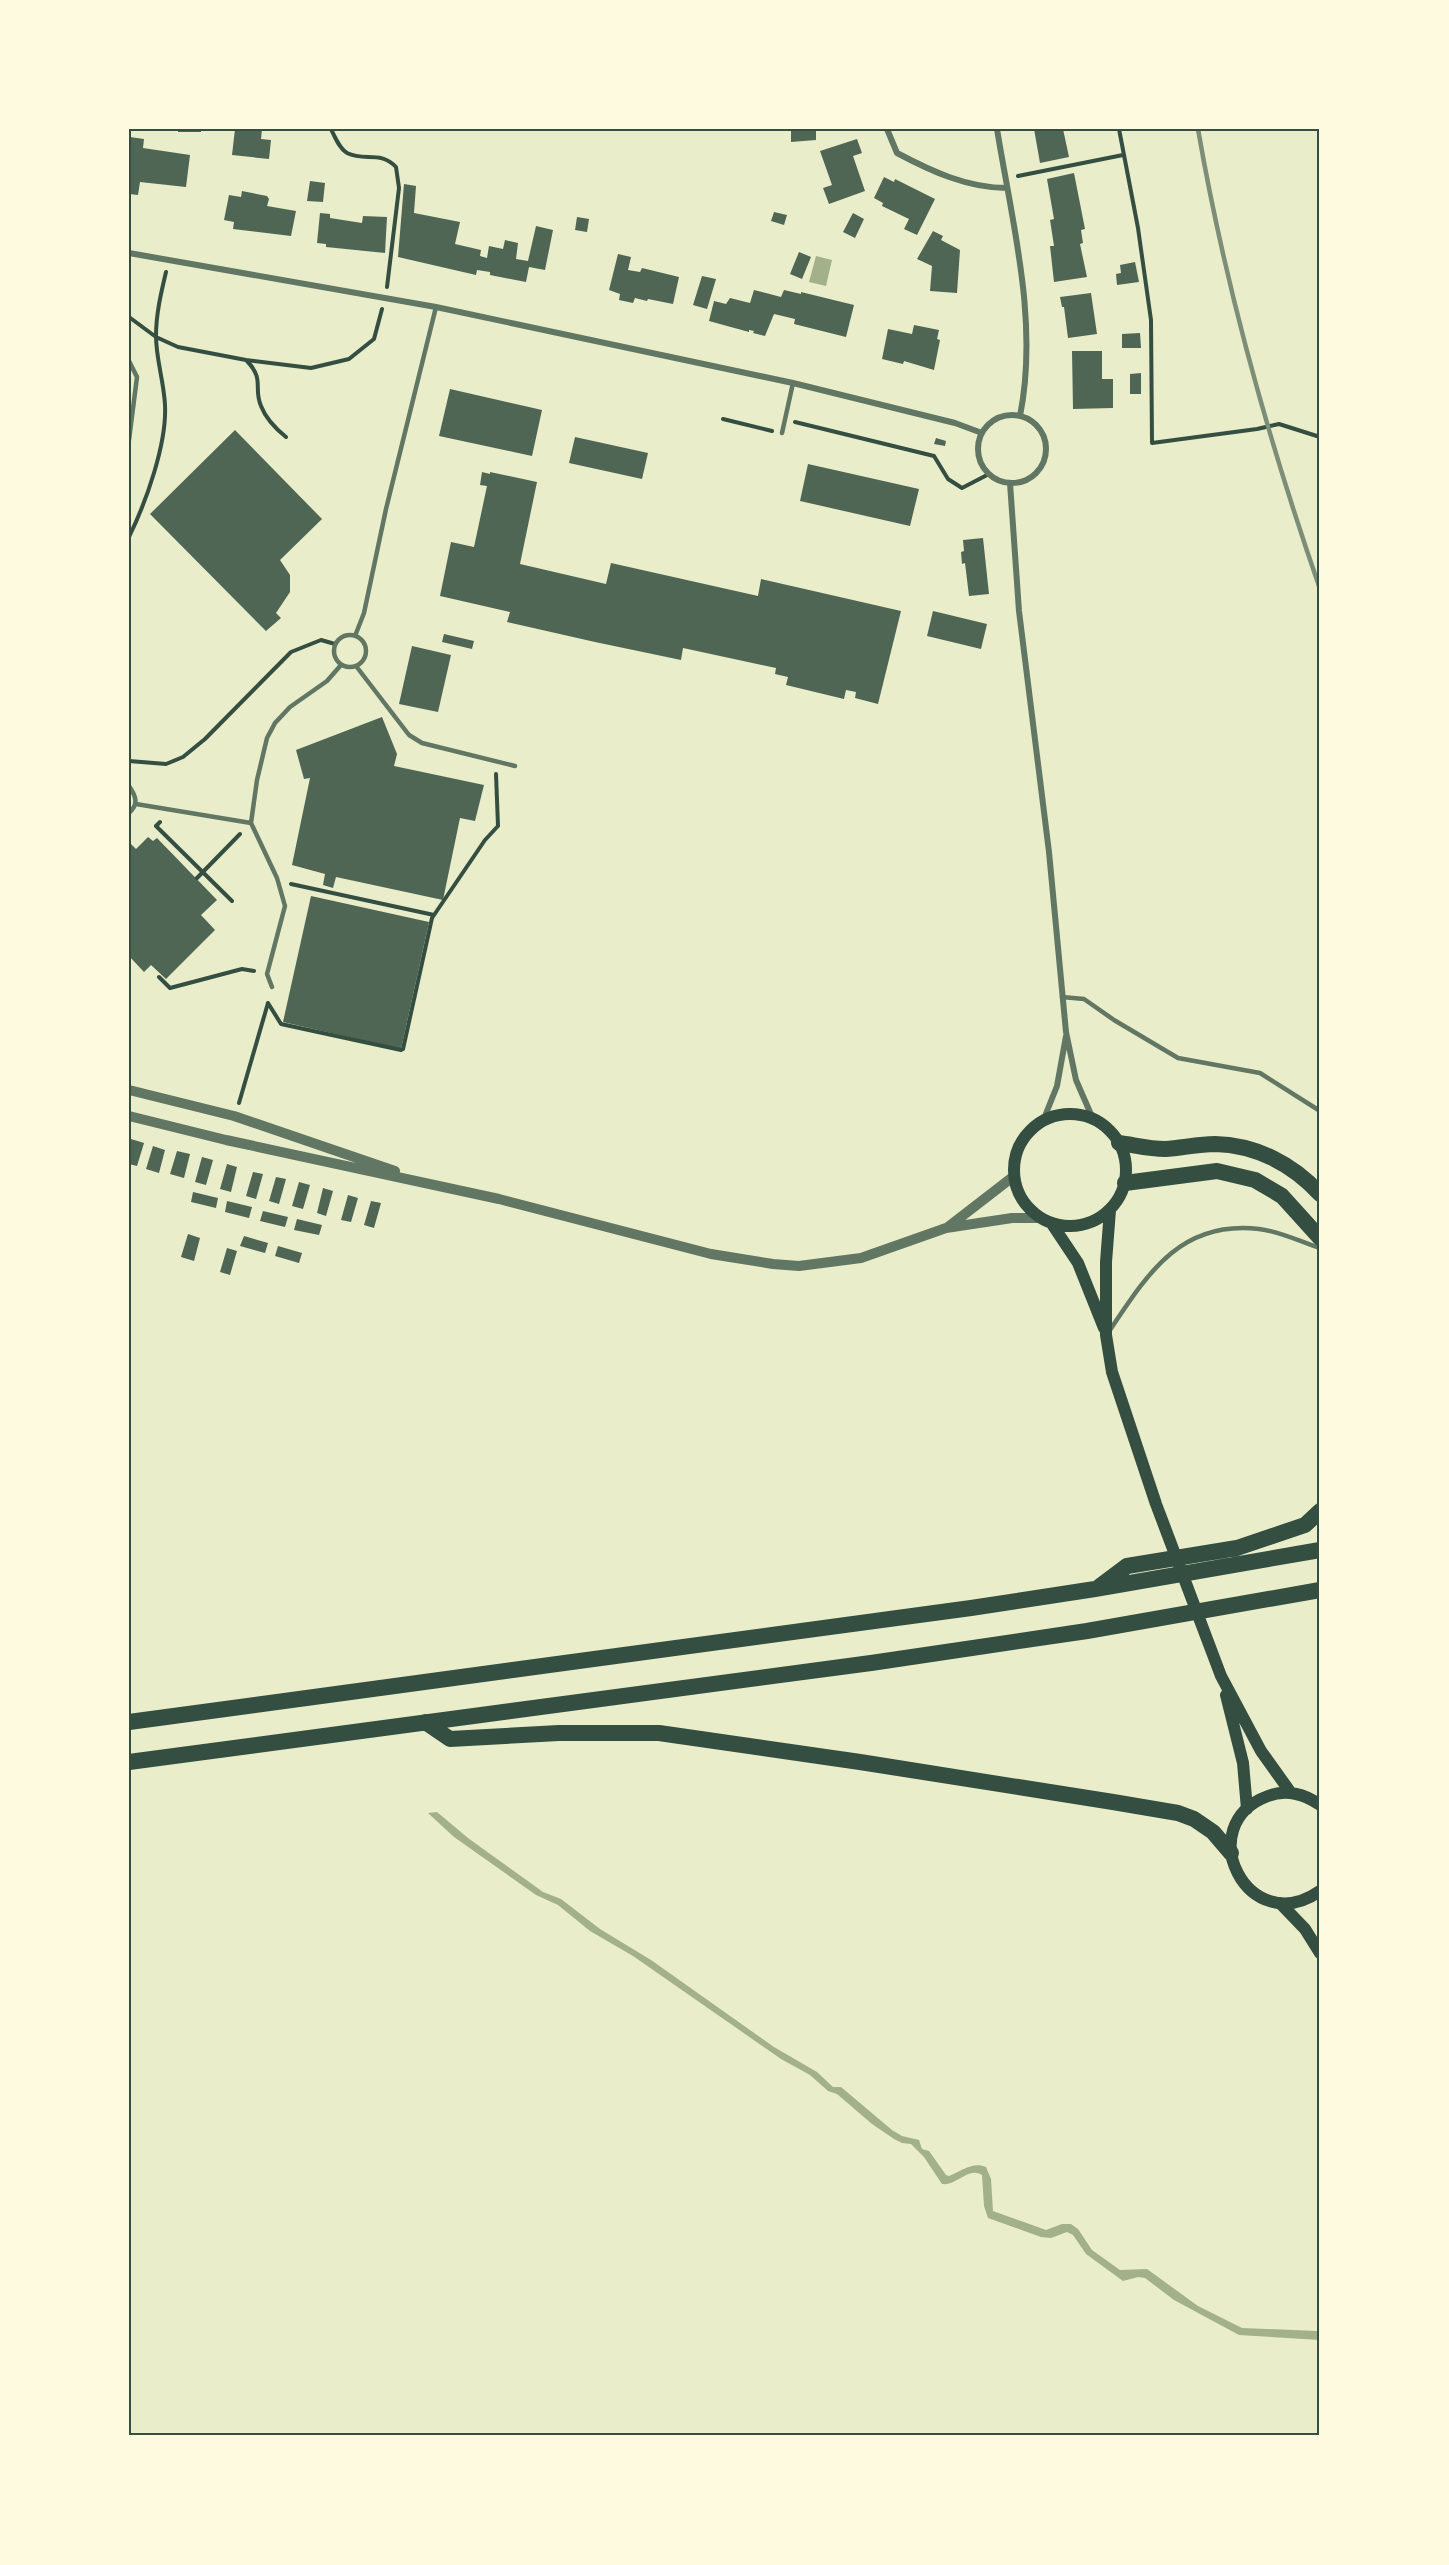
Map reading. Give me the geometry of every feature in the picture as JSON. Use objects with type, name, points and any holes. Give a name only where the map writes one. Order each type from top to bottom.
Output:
[{"type":"highway","points":[[1119,1143],[1163,1149],[1215,1144],[1251,1149],[1288,1166],[1306,1179],[1320,1194]]},
{"type":"highway","points":[[1125,1183],[1217,1171],[1255,1180],[1282,1196],[1320,1238]]},
{"type":"highway","points":[[1095,1589],[1127,1566],[1237,1548],[1305,1525],[1320,1511]]},
{"type":"highway","points":[[129,1722],[859,1624],[1095,1589],[1320,1550]]},
{"type":"highway","points":[[129,1762],[1087,1631],[1320,1590]]},
{"type":"highway","points":[[425,1722],[450,1739],[559,1733],[659,1733],[860,1762],[1178,1813],[1194,1819],[1213,1832],[1231,1853]]},
{"type":"main road","points":[[1046,1221],[1070,1227],[1087,1224],[1110,1210],[1119,1198],[1125,1183],[1126,1162],[1119,1143],[1110,1130],[1093,1119],[1068,1114],[1043,1121],[1030,1130],[1019,1146],[1014,1161],[1014,1176],[1022,1200],[1046,1221],[1078,1263],[1107,1335]]},
{"type":"main road","points":[[1110,1210],[1106,1262],[1107,1335],[1112,1372],[1156,1504],[1221,1676],[1243,1763],[1247,1809]]},
{"type":"main road","points":[[1221,1676],[1261,1751],[1291,1793]]},
{"type":"main road","points":[[1320,1805],[1307,1797],[1291,1793],[1267,1796],[1247,1809],[1233,1831],[1231,1853],[1234,1867],[1246,1886],[1258,1896],[1280,1903],[1298,1902],[1320,1890]]},
{"type":"main road","points":[[1280,1903],[1305,1929],[1320,1953]]},
{"type":"street","points":[[887,129],[897,153],[933,172],[969,184],[1006,188]]},
{"type":"street","points":[[997,129],[1028,342],[1025,391],[1020,416]]},
{"type":"street","points":[[129,253],[436,307],[793,383],[955,423],[982,433]]},
{"type":"street","points":[[1020,416],[1032,421],[1041,431],[1046,443],[1046,456],[1039,471],[1023,482],[1000,481],[989,474],[979,456],[978,448],[982,433],[991,422],[1001,417],[1020,416]]},
{"type":"street","points":[[1010,483],[1019,611],[1049,852],[1066,1032],[1076,1080],[1093,1119]]},
{"type":"street","points":[[1043,1121],[1057,1086],[1066,1032]]},
{"type":"street","points":[[129,1090],[234,1116],[441,1186]]},
{"type":"street","points":[[129,1116],[226,1140],[441,1186],[711,1254],[773,1264],[799,1266],[861,1258],[905,1245],[946,1228],[1012,1218],[1046,1221]]},
{"type":"street","points":[[946,1228],[1014,1176]]},
{"type":"lane","points":[[355,636],[364,613],[386,508],[436,307]]},
{"type":"lane","points":[[129,361],[136,377],[129,440]]},
{"type":"lane","points":[[782,434],[793,383]]},
{"type":"lane","points":[[346,636],[355,636],[366,648],[364,659],[356,666],[341,665],[334,654],[335,644],[346,636]]},
{"type":"lane","points":[[272,987],[267,974],[285,906],[278,882],[251,823],[267,738],[275,723],[290,707],[327,681],[341,665]]},
{"type":"lane","points":[[356,666],[409,735],[422,743],[515,766]]},
{"type":"lane","points":[[129,786],[136,798],[136,804],[129,813]]},
{"type":"lane","points":[[136,804],[251,823]]},
{"type":"lane","points":[[1062,997],[1084,999],[1114,1020],[1178,1058],[1260,1073],[1320,1111]]},
{"type":"lane","points":[[1107,1335],[1142,1282],[1169,1255],[1203,1233],[1233,1228],[1261,1229],[1320,1248]]},
{"type":"path","points":[[129,317],[156,337],[178,347],[246,360],[311,368],[349,359],[374,339],[385,297],[399,188],[396,167],[384,157],[347,153],[341,148],[331,129]]},
{"type":"path","points":[[1119,129],[1151,320],[1152,443],[1279,424],[1320,437]]},
{"type":"path","points":[[1005,179],[1124,154]]},
{"type":"path","points":[[129,537],[143,510],[165,422],[165,404],[156,337],[159,304],[169,260]]},
{"type":"path","points":[[246,360],[257,372],[261,405],[274,427],[286,437]]},
{"type":"path","points":[[723,419],[782,434]]},
{"type":"path","points":[[786,419],[934,456],[948,479],[962,488],[989,474]]},
{"type":"path","points":[[129,761],[166,764],[183,757],[205,739],[291,652],[321,640],[335,644]]},
{"type":"path","points":[[268,1003],[281,1024],[401,1050],[405,1043],[434,915],[478,849],[498,826],[495,761]]},
{"type":"path","points":[[171,810],[156,826],[232,901]]},
{"type":"path","points":[[197,878],[251,823]]},
{"type":"path","points":[[278,882],[434,915]]},
{"type":"path","points":[[159,977],[170,988],[242,969],[267,974]]},
{"type":"path","points":[[234,1116],[272,987]]},
{"type":"shaded area","points":[[816,256],[832,260],[826,286],[809,282]]},
{"type":"shaded area","points":[[437,1812],[468,1838],[543,1892],[561,1899],[600,1929],[651,1960],[774,2047],[817,2072],[833,2087],[841,2087],[892,2130],[902,2136],[919,2140],[922,2149],[929,2151],[946,2175],[949,2176],[976,2165],[986,2167],[991,2179],[993,2211],[1046,2230],[1062,2224],[1071,2224],[1078,2229],[1092,2250],[1120,2270],[1147,2269],[1198,2306],[1242,2328],[1317,2331],[1320,2332],[1320,2340],[1239,2335],[1174,2300],[1145,2278],[1138,2277],[1123,2281],[1086,2254],[1073,2235],[1067,2232],[1051,2238],[1041,2237],[988,2218],[984,2206],[982,2175],[967,2174],[953,2182],[942,2184],[924,2157],[911,2144],[894,2139],[872,2124],[837,2094],[828,2091],[810,2075],[781,2059],[633,1956],[590,1931],[558,1905],[536,1895],[454,1837],[428,1813]]},
{"type":"building","points":[[178,129],[201,129],[201,132],[178,132]]},
{"type":"building","points":[[235,129],[262,129],[261,139],[271,140],[269,159],[232,155]]},
{"type":"building","points":[[791,129],[816,129],[816,140],[791,142]]},
{"type":"building","points":[[1034,129],[1063,129],[1069,157],[1040,163]]},
{"type":"building","points":[[130,137],[144,139],[143,148],[190,155],[186,187],[140,182],[138,195],[129,194]]},
{"type":"building","points":[[857,139],[862,153],[853,156],[865,191],[829,204],[823,188],[832,185],[820,151]]},
{"type":"building","points":[[1074,173],[1085,229],[1081,230],[1083,243],[1080,244],[1087,277],[1054,282],[1050,246],[1054,246],[1050,220],[1054,219],[1047,179]]},
{"type":"building","points":[[884,177],[894,182],[895,179],[935,199],[917,235],[904,229],[909,219],[882,206],[883,203],[874,198]]},
{"type":"building","points":[[310,181],[325,183],[323,202],[307,201]]},
{"type":"building","points":[[404,184],[416,186],[414,213],[460,222],[455,244],[481,250],[480,256],[487,258],[489,246],[503,249],[505,240],[518,243],[516,259],[528,261],[536,226],[553,230],[545,270],[529,267],[526,282],[490,275],[490,272],[477,270],[476,275],[398,257]]},
{"type":"building","points":[[242,191],[267,196],[269,199],[267,206],[296,211],[291,236],[233,229],[234,222],[224,220],[229,195],[241,197]]},
{"type":"building","points":[[774,212],[787,215],[784,225],[771,221]]},
{"type":"building","points":[[320,213],[330,214],[330,218],[362,223],[363,216],[387,217],[385,253],[326,247],[326,244],[317,243]]},
{"type":"building","points":[[853,213],[864,219],[855,238],[843,232]]},
{"type":"building","points":[[577,217],[589,219],[587,232],[575,230]]},
{"type":"building","points":[[933,231],[943,236],[941,240],[960,250],[957,293],[930,291],[932,266],[917,259]]},
{"type":"building","points":[[799,252],[811,257],[802,279],[790,274]]},
{"type":"building","points":[[618,254],[631,257],[628,270],[640,272],[642,268],[679,277],[673,304],[635,298],[633,303],[619,300],[620,294],[609,290]]},
{"type":"building","points":[[1135,262],[1139,282],[1117,285],[1116,274],[1121,273],[1120,265]]},
{"type":"building","points":[[702,276],[716,279],[707,309],[693,305]]},
{"type":"building","points":[[754,290],[781,297],[784,290],[801,294],[801,292],[854,305],[846,337],[794,324],[795,319],[774,314],[765,336],[753,333],[754,331],[749,330],[749,332],[709,321],[714,301],[726,304],[730,298],[750,303]]},
{"type":"building","points":[[1091,293],[1097,334],[1068,338],[1064,307],[1062,307],[1060,297]]},
{"type":"building","points":[[914,325],[939,330],[937,339],[940,340],[934,370],[904,361],[903,364],[882,359],[888,329],[912,334]]},
{"type":"building","points":[[1140,333],[1141,348],[1122,348],[1122,334]]},
{"type":"building","points":[[1072,351],[1102,351],[1102,379],[1113,379],[1113,408],[1073,409]]},
{"type":"building","points":[[1141,373],[1141,394],[1130,394],[1130,374]]},
{"type":"building","points":[[450,389],[542,410],[532,456],[439,436]]},
{"type":"building","points":[[235,430],[322,519],[280,560],[290,575],[290,592],[276,613],[281,618],[266,631],[150,514]]},
{"type":"building","points":[[575,437],[648,453],[642,479],[569,463]]},
{"type":"building","points":[[936,438],[946,441],[945,446],[934,444]]},
{"type":"building","points":[[808,464],[919,489],[910,526],[800,501]]},
{"type":"building","points":[[482,472],[537,482],[520,564],[606,584],[611,563],[758,596],[761,579],[901,611],[878,704],[855,698],[856,692],[846,690],[844,699],[786,685],[788,677],[775,674],[776,668],[683,648],[681,660],[595,642],[507,622],[510,612],[440,596],[451,542],[474,547],[487,486],[480,485]]},
{"type":"building","points":[[983,538],[989,594],[969,596],[965,563],[962,564],[963,540]]},
{"type":"building","points":[[933,611],[987,624],[981,649],[927,636]]},
{"type":"building","points":[[444,634],[474,641],[472,649],[442,642]]},
{"type":"building","points":[[412,646],[451,655],[438,712],[399,704]]},
{"type":"building","points":[[382,717],[397,754],[394,766],[484,785],[475,821],[460,818],[443,900],[336,877],[333,888],[323,885],[325,874],[292,865],[310,778],[304,779],[296,750]]},
{"type":"building","points":[[148,837],[153,841],[157,838],[217,900],[201,915],[215,930],[166,979],[151,965],[144,972],[129,956],[129,846],[131,844],[136,849]]},
{"type":"building","points":[[311,896],[429,922],[401,1049],[283,1022]]},
{"type":"building","points":[[131,1139],[144,1143],[137,1166],[129,1164]]},
{"type":"building","points":[[153,1146],[165,1150],[159,1173],[146,1169]]},
{"type":"building","points":[[177,1151],[190,1154],[184,1178],[170,1174]]},
{"type":"building","points":[[202,1157],[213,1160],[206,1185],[195,1182]]},
{"type":"building","points":[[227,1164],[237,1167],[231,1192],[220,1189]]},
{"type":"building","points":[[253,1172],[263,1174],[256,1199],[246,1196]]},
{"type":"building","points":[[276,1177],[286,1179],[279,1204],[269,1201]]},
{"type":"building","points":[[299,1182],[310,1185],[303,1209],[292,1206]]},
{"type":"building","points":[[323,1188],[333,1191],[326,1216],[317,1213]]},
{"type":"building","points":[[193,1192],[218,1198],[216,1208],[191,1202]]},
{"type":"building","points":[[348,1195],[358,1198],[351,1222],[341,1220]]},
{"type":"building","points":[[227,1201],[252,1207],[249,1218],[225,1212]]},
{"type":"building","points":[[371,1201],[381,1203],[374,1228],[364,1225]]},
{"type":"building","points":[[263,1211],[288,1217],[285,1227],[260,1221]]},
{"type":"building","points":[[297,1219],[322,1225],[319,1235],[294,1230]]},
{"type":"building","points":[[188,1234],[200,1238],[194,1261],[181,1257]]},
{"type":"building","points":[[244,1236],[268,1243],[265,1253],[240,1246]]},
{"type":"building","points":[[278,1246],[302,1253],[299,1263],[275,1256]]},
{"type":"building","points":[[227,1248],[237,1251],[230,1275],[220,1272]]},
{"type":"railway","points":[[1198,129],[1221,246],[1250,361],[1283,476],[1320,589]]}]
